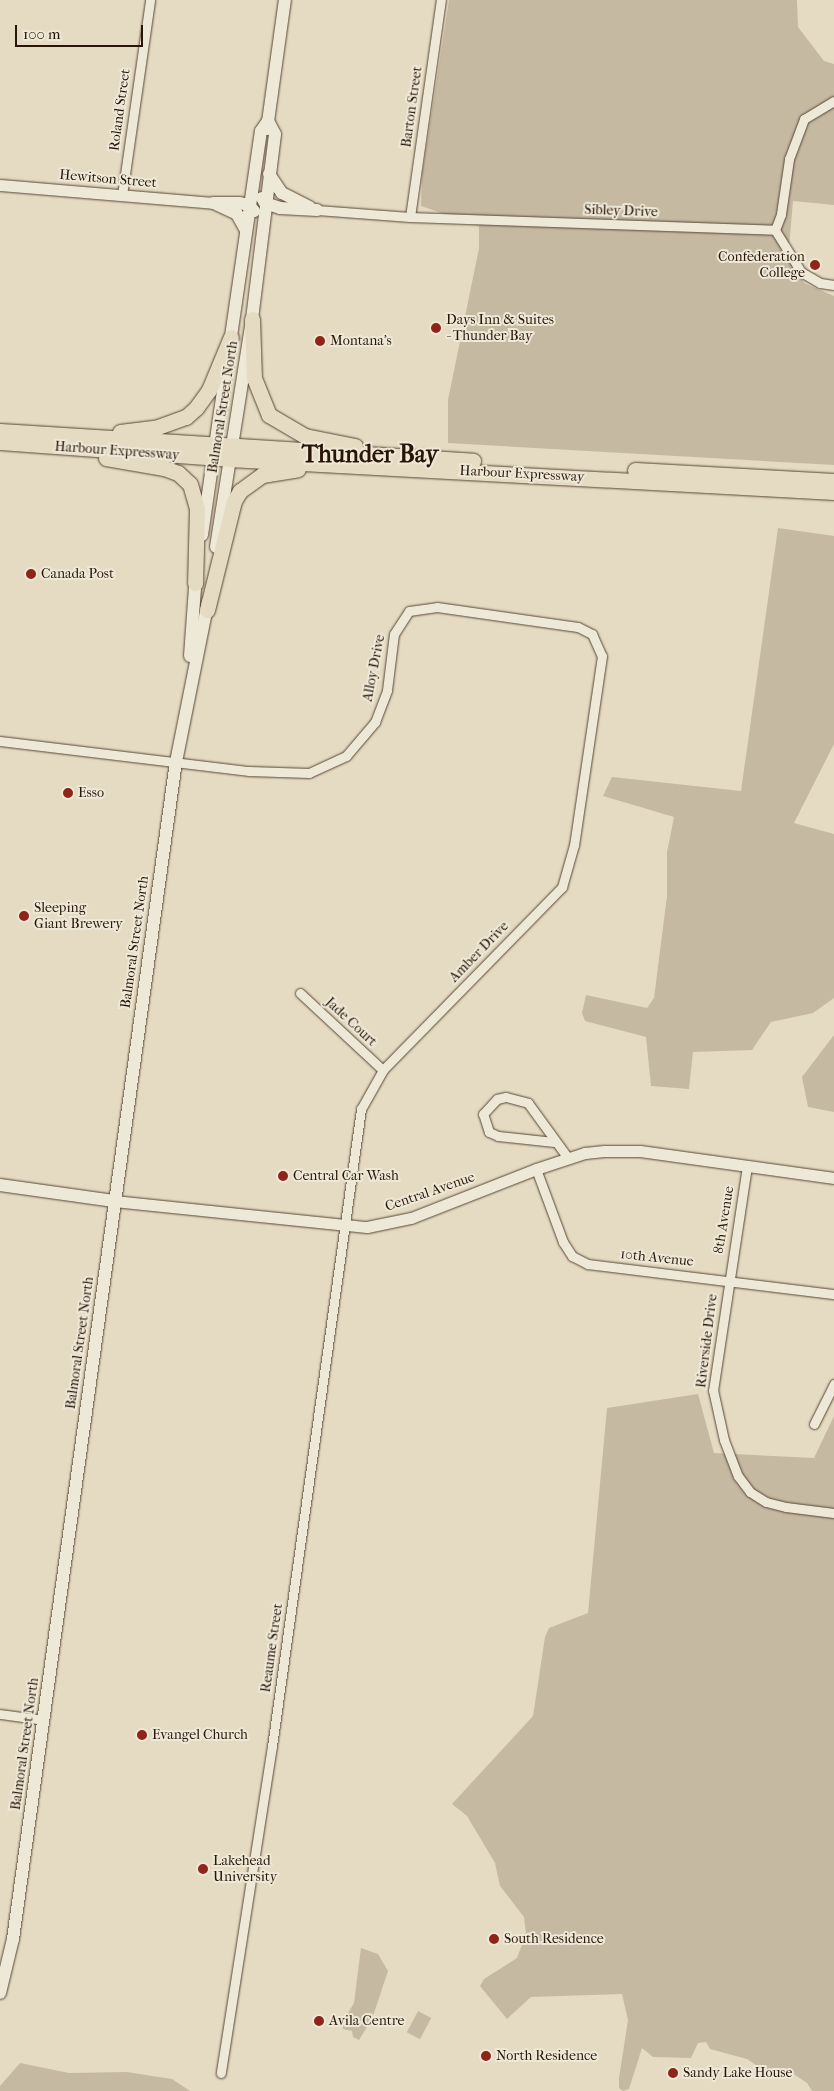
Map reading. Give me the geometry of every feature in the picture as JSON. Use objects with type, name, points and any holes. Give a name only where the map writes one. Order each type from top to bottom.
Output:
[{"type":"main road","name":"Balmoral Street North","points":[[0,1992],[13,1939],[176,762],[187,697],[207,610],[223,452],[231,337],[260,131],[268,121],[284,0]]},
{"type":"main road","name":"Balmoral Street North","points":[[187,697],[195,584],[252,319],[275,134],[268,121]]},
{"type":"main road","points":[[268,121],[259,189],[265,203],[289,210],[317,210]]},
{"type":"main road","points":[[269,174],[282,193],[317,210]]},
{"type":"main road","points":[[213,203],[227,201],[249,205],[258,226],[255,290]]},
{"type":"main road","points":[[213,203],[237,214],[246,230]]},
{"type":"main road","points":[[252,319],[257,391],[276,422],[305,436],[425,458]]},
{"type":"main road","points":[[37,434],[131,431],[155,428],[186,417],[209,390],[231,337]]},
{"type":"main road","name":"Harbour Expressway","points":[[0,431],[330,464],[834,492]]},
{"type":"main road","points":[[5,442],[164,468],[184,477],[190,484],[197,508],[195,584]]},
{"type":"main road","name":"Harbour Expressway","points":[[5,442],[223,452],[425,458],[834,481]]},
{"type":"main road","points":[[207,610],[234,501],[240,491],[262,475],[330,464]]},
{"type":"main road","name":"Central Avenue","points":[[0,1185],[114,1201]]},
{"type":"street","name":"Roland Street","points":[[122,195],[150,0]]},
{"type":"street","name":"Barton Street","points":[[410,217],[441,0]]},
{"type":"street","points":[[834,100],[804,119],[789,158],[781,214],[775,230],[801,272],[820,283],[834,285]]},
{"type":"street","name":"Hewitson Street","points":[[0,185],[213,203]]},
{"type":"street","name":"Sibley Drive","points":[[317,210],[410,217],[775,230]]},
{"type":"street","name":"Alloy Drive","points":[[0,741],[281,774],[309,773],[337,762],[356,746],[375,722],[386,690],[394,634],[409,611],[422,607],[578,627],[592,634],[599,644],[602,656],[599,680]]},
{"type":"street","name":"Amber Drive","points":[[344,1226],[360,1109],[384,1070],[562,887],[574,845],[599,680]]},
{"type":"street","name":"Jade Court","points":[[300,994],[384,1070]]},
{"type":"street","points":[[554,1142],[498,1136],[489,1132],[483,1114],[497,1099],[506,1097],[528,1103],[554,1142],[568,1158]]},
{"type":"street","name":"Central Avenue","points":[[114,1201],[367,1227],[411,1218],[536,1169],[568,1158],[604,1151],[631,1151],[834,1178]]},
{"type":"street","name":"8th Avenue","points":[[729,1279],[747,1166]]},
{"type":"street","name":"10th Avenue","points":[[536,1169],[563,1242],[572,1256],[588,1264],[729,1279],[834,1294]]},
{"type":"street","name":"Reaume Street","points":[[221,2073],[272,1746],[344,1226]]},
{"type":"street","name":"Riverside Drive","points":[[729,1279],[713,1390],[724,1440],[738,1476],[750,1492],[766,1502],[834,1513]]},
{"type":"street","points":[[814,1424],[834,1384]]},
{"type":"street","points":[[0,1714],[44,1720]]},
{"type":"shaded area","points":[[449,0],[797,0],[798,27],[824,61],[834,64],[834,205],[793,201],[789,247],[804,283],[834,296],[834,465],[448,443],[448,400],[479,248],[479,226],[421,206],[422,175]]},
{"type":"shaded area","points":[[778,528],[834,536],[834,744],[794,823],[834,834],[834,998],[813,1013],[771,1022],[752,1050],[693,1052],[689,1089],[651,1086],[646,1037],[585,1021],[582,1013],[586,995],[647,1008],[654,998],[667,896],[667,852],[674,817],[603,796],[612,777],[741,791]]},
{"type":"shaded area","points":[[834,1035],[834,1112],[808,1107],[802,1077]]},
{"type":"shaded area","points":[[698,1394],[714,1453],[814,1458],[834,1416],[834,2091],[812,2091],[807,2083],[792,2073],[769,2074],[747,2059],[710,2049],[706,2042],[698,2043],[691,2058],[653,2057],[642,2048],[629,2089],[623,2091],[619,2088],[619,2078],[628,2020],[622,1994],[531,1997],[507,2019],[480,1986],[484,1979],[517,1958],[526,1934],[524,1917],[500,1886],[495,1863],[467,1816],[452,1804],[533,1716],[545,1637],[549,1628],[588,1613],[607,1408]]},
{"type":"shaded area","points":[[361,1948],[378,1954],[388,1971],[372,2019],[359,2040],[353,2037],[352,2031],[343,2029],[342,2023],[354,2003]]},
{"type":"shaded area","points":[[418,2011],[431,2018],[420,2039],[407,2032]]},
{"type":"shaded area","points":[[20,2063],[69,2073],[127,2072],[172,2079],[190,2091],[0,2091],[0,2086]]},
{"type":"place","name":"Confederation College","points":[[815,265]]},
{"type":"place","name":"Days Inn & Suites - Thunder Bay","points":[[436,328]]},
{"type":"place","name":"Montana’s","points":[[320,341]]},
{"type":"place","name":"Canada Post","points":[[31,574]]},
{"type":"place","name":"Esso","points":[[68,793]]},
{"type":"place","name":"Sleeping Giant Brewery","points":[[24,916]]},
{"type":"place","name":"Central Car Wash","points":[[283,1176]]},
{"type":"place","name":"Evangel Church","points":[[142,1735]]},
{"type":"place","name":"Lakehead University","points":[[203,1869]]},
{"type":"place","name":"South Residence","points":[[494,1939]]},
{"type":"place","name":"Avila Centre","points":[[319,2021]]},
{"type":"place","name":"North Residence","points":[[486,2056]]},
{"type":"place","name":"Sandy Lake House","points":[[673,2073]]},
{"type":"district","name":"Thunder Bay","points":[[370,455]]}]
